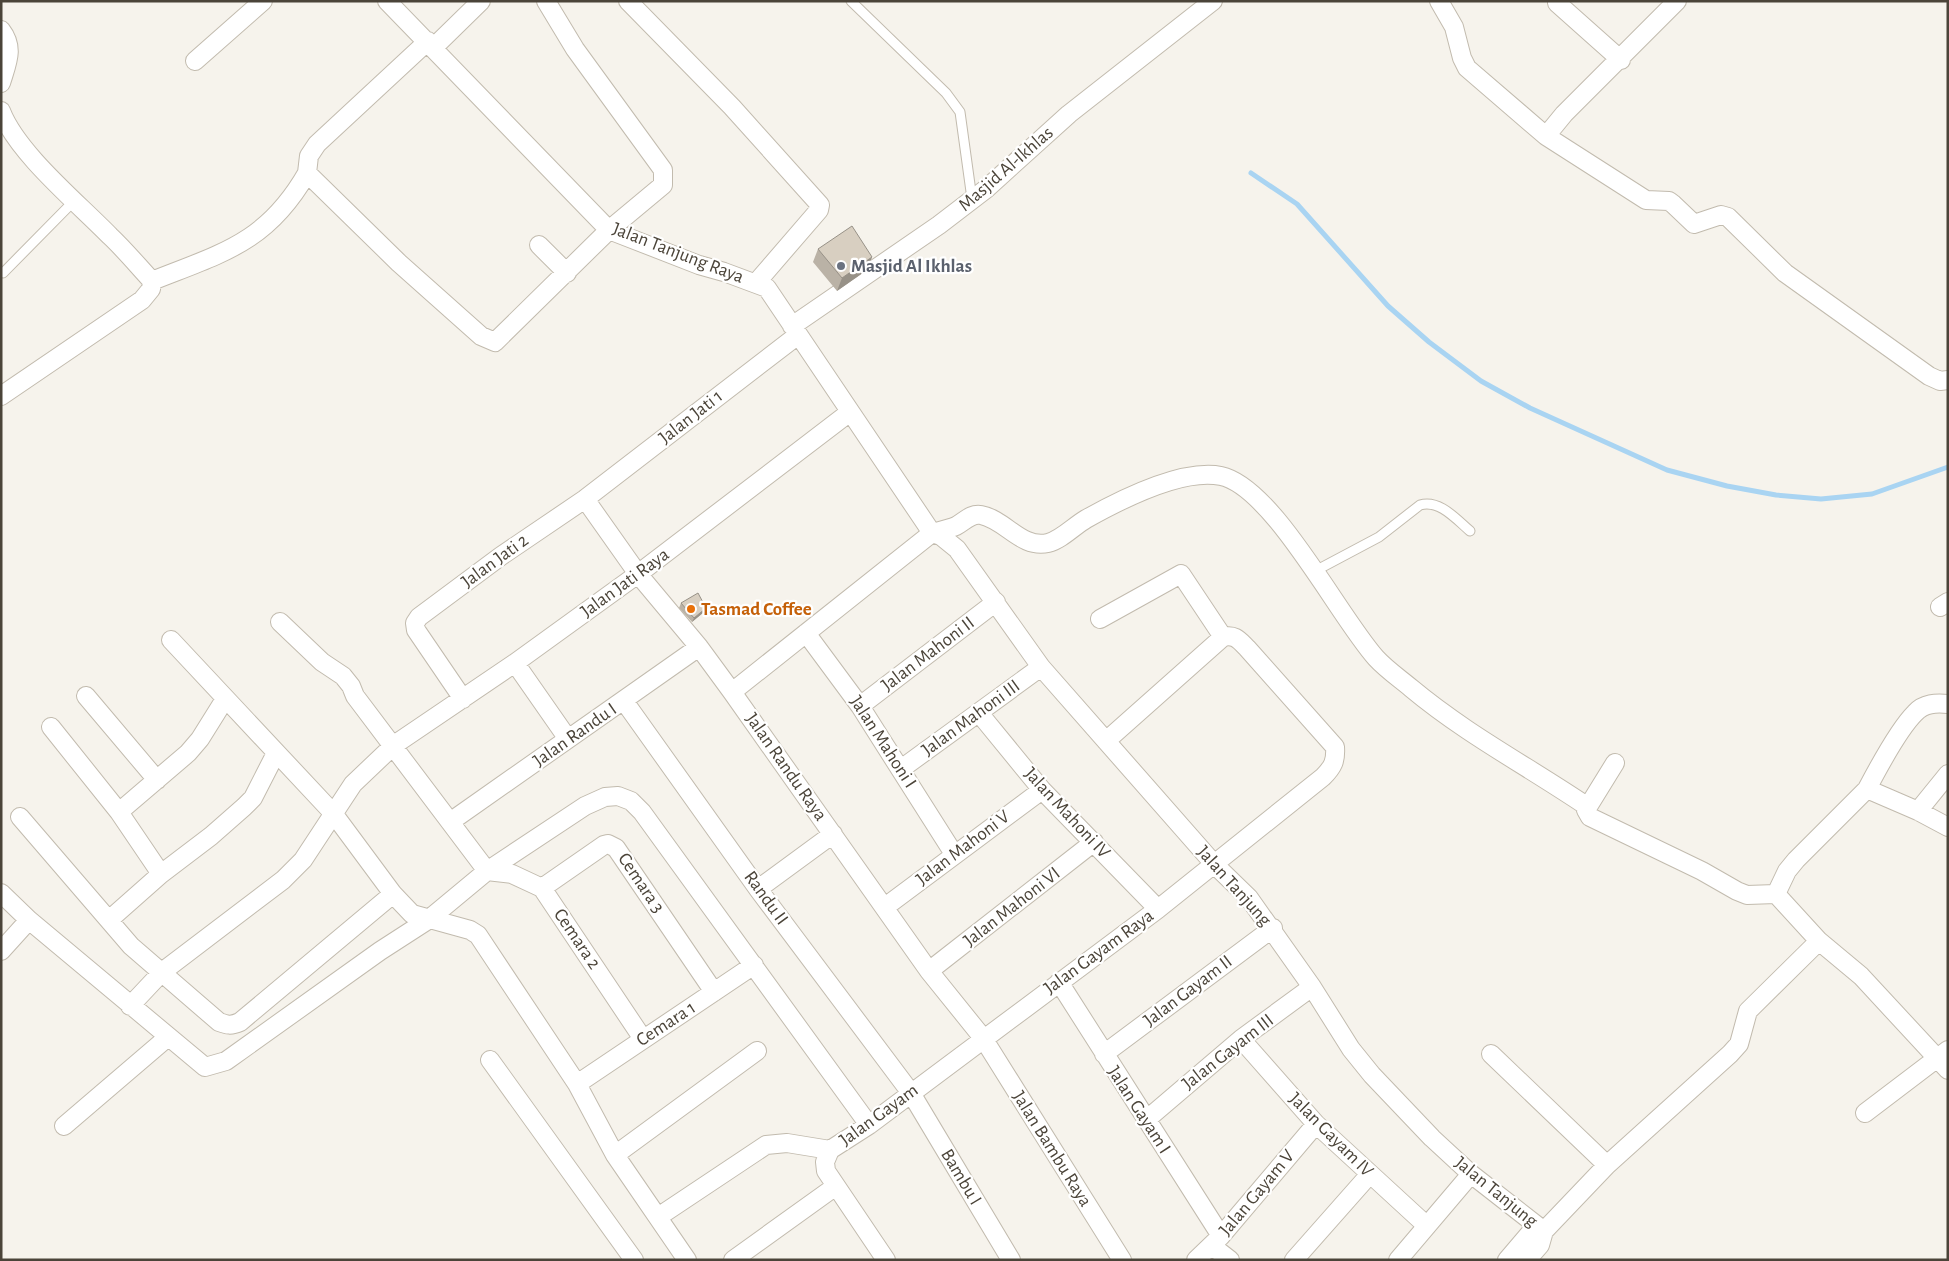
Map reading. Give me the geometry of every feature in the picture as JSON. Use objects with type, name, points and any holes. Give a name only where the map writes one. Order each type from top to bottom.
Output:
[{"type":"street","points":[[196,61],[263,1]]},
{"type":"street","name":"Jalan Tanjung Raya","points":[[387,1],[609,230],[700,266],[767,288],[932,533]]},
{"type":"street","points":[[152,281],[247,241],[270,223],[286,204],[307,173],[309,156],[317,144],[481,1]]},
{"type":"street","points":[[307,173],[399,263],[488,340],[496,342],[609,230],[663,186],[664,170],[575,50],[546,1]]},
{"type":"street","points":[[628,1],[732,107],[820,205],[819,210],[756,283]]},
{"type":"street","name":"Masjid Al-Ikhlas","points":[[795,331],[972,199],[1070,114],[1213,1]]},
{"type":"street","points":[[1439,1],[1454,27],[1462,58],[1467,68],[1546,136],[1646,200],[1673,204],[1694,224],[1721,215],[1728,217],[1785,273],[1929,376],[1940,381],[1948,380]]},
{"type":"street","points":[[1546,136],[1564,114],[1621,60],[1677,1]]},
{"type":"street","points":[[1557,3],[1621,60]]},
{"type":"street","points":[[1,30],[10,45],[10,55],[1,83]]},
{"type":"street","points":[[1,396],[142,300],[151,289],[152,281],[111,236],[74,201],[4,125]]},
{"type":"street","points":[[538,245],[567,273]]},
{"type":"street","name":"Jalan Jati 1","points":[[585,500],[795,331]]},
{"type":"street","name":"Jalan Jati Raya","points":[[130,1006],[162,972],[283,880],[303,860],[353,784],[394,746],[515,663],[638,574],[850,412]]},
{"type":"street","points":[[732,692],[932,533],[955,526],[972,516],[981,515],[1020,538],[1038,544],[1050,542],[1084,520],[1122,500],[1173,481],[1200,476],[1222,476],[1243,485],[1256,495],[1315,571],[1377,660],[1439,712],[1588,807]]},
{"type":"street","name":"Jalan Randu Raya","points":[[585,500],[638,574],[699,647],[929,971],[983,1038]]},
{"type":"street","name":"Jalan Jati 2","points":[[463,699],[416,630],[415,623],[419,617],[501,556],[585,500]]},
{"type":"street","name":"Jalan Tanjung","points":[[932,533],[941,536],[957,549],[1041,667],[1215,865],[1249,898],[1273,928],[1351,1049],[1372,1075],[1432,1138],[1471,1174],[1544,1231]]},
{"type":"street","points":[[1100,619],[1181,574],[1223,637],[1106,741]]},
{"type":"street","name":"Jalan Mahoni II","points":[[860,706],[996,602]]},
{"type":"street","points":[[280,622],[322,662],[347,680],[355,696],[487,870]]},
{"type":"street","name":"Jalan Mahoni I","points":[[806,633],[860,706],[954,854]]},
{"type":"street","name":"Jalan Gayam Raya","points":[[983,1038],[1215,865],[1323,778],[1333,767],[1336,757],[1335,747],[1236,636],[1223,637]]},
{"type":"street","points":[[172,640],[333,813],[393,894],[412,914],[428,920],[470,930],[478,935],[577,1084],[615,1155],[686,1260]]},
{"type":"street","name":"Jalan Randu I","points":[[450,822],[699,647]]},
{"type":"street","points":[[515,663],[568,739]]},
{"type":"street","name":"Jalan Mahoni III","points":[[901,769],[1041,667]]},
{"type":"street","points":[[86,696],[156,780]]},
{"type":"street","points":[[119,812],[188,753],[200,739],[225,699]]},
{"type":"street","name":"Randu II","points":[[624,701],[758,889],[911,1093]]},
{"type":"street","points":[[1776,894],[1787,871],[1796,860],[1867,789],[1880,764],[1916,712],[1931,703],[1948,704]]},
{"type":"street","name":"Jalan Mahoni IV","points":[[979,713],[1042,790],[1158,909]]},
{"type":"street","points":[[51,727],[119,812],[161,874]]},
{"type":"street","points":[[108,920],[161,874],[211,836],[244,807],[253,798],[276,753]]},
{"type":"street","points":[[1615,763],[1586,810],[1590,817],[1702,871],[1737,891],[1747,895],[1776,894]]},
{"type":"street","points":[[1918,810],[1948,774]]},
{"type":"street","points":[[1867,789],[1918,810],[1948,827]]},
{"type":"street","name":"Jalan Mahoni V","points":[[884,907],[1042,790]]},
{"type":"street","points":[[1,893],[29,920],[130,1006],[205,1067],[210,1067],[226,1061],[380,951],[428,920],[487,870],[586,806],[605,797],[618,796],[631,801],[642,812],[870,1125]]},
{"type":"street","points":[[20,817],[131,946],[219,1022],[231,1026],[240,1022],[393,894]]},
{"type":"street","points":[[758,889],[833,834]]},
{"type":"street","name":"Jalan Mahoni VI","points":[[929,971],[1094,842]]},
{"type":"street","name":"Cemara 3","points":[[542,888],[604,845],[608,844],[616,848],[714,992]]},
{"type":"street","name":"Cemara 2","points":[[487,870],[512,874],[542,888],[643,1039]]},
{"type":"street","points":[[1776,894],[1818,941],[1861,976],[1944,1059],[1864,1113]]},
{"type":"street","points":[[1,952],[29,920]]},
{"type":"street","name":"Jalan Gayam II","points":[[1104,1054],[1273,928]]},
{"type":"street","points":[[1527,1260],[1540,1245],[1544,1231],[1607,1165],[1730,1054],[1739,1044],[1748,1011],[1818,941]]},
{"type":"street","name":"Cemara 1","points":[[577,1084],[754,965]]},
{"type":"street","name":"Jalan Gayam I","points":[[1059,982],[1146,1120],[1216,1241],[1230,1260]]},
{"type":"street","name":"Jalan Gayam III","points":[[1146,1120],[1241,1039],[1312,987]]},
{"type":"street","points":[[64,1126],[168,1037]]},
{"type":"street","name":"Jalan Gayam","points":[[879,1257],[826,1171],[825,1162],[830,1150],[870,1125],[983,1038]]},
{"type":"street","name":"Jalan Bambu Raya","points":[[983,1038],[1122,1260]]},
{"type":"street","name":"Jalan Gayam IV","points":[[1241,1039],[1316,1124],[1427,1226]]},
{"type":"street","points":[[615,1155],[757,1051]]},
{"type":"street","points":[[1491,1054],[1607,1165]]},
{"type":"street","points":[[490,1060],[634,1260]]},
{"type":"street","name":"Bambu I","points":[[911,1093],[1011,1260]]},
{"type":"street","name":"Jalan Gayam V","points":[[1196,1260],[1216,1241],[1316,1124]]},
{"type":"street","points":[[658,1217],[766,1145],[787,1143],[830,1150]]},
{"type":"street","points":[[1294,1260],[1370,1174]]},
{"type":"street","points":[[1398,1260],[1471,1174]]},
{"type":"street","points":[[732,1260],[836,1186]]},
{"type":"street","points":[[1506,1260],[1530,1233],[1544,1231]]},
{"type":"lane","points":[[851,1],[946,93],[960,112],[972,199]]},
{"type":"lane","points":[[3,273],[74,201]]},
{"type":"lane","points":[[1315,571],[1379,537],[1420,505],[1428,503],[1442,508],[1470,531]]},
{"type":"building","points":[[852,226],[872,257],[842,278],[818,249]]},
{"type":"building","points":[[698,593],[706,608],[694,618],[681,603]]},
{"type":"waterway","points":[[1251,173],[1297,204],[1388,306],[1429,342],[1481,381],[1530,408],[1667,470],[1727,486],[1776,495],[1821,499],[1872,494],[1948,467]]},
{"type":"place","name":"Masjid Al Ikhlas","points":[[841,266]]},
{"type":"place","name":"Tasmad Coffee","points":[[691,609]]}]
